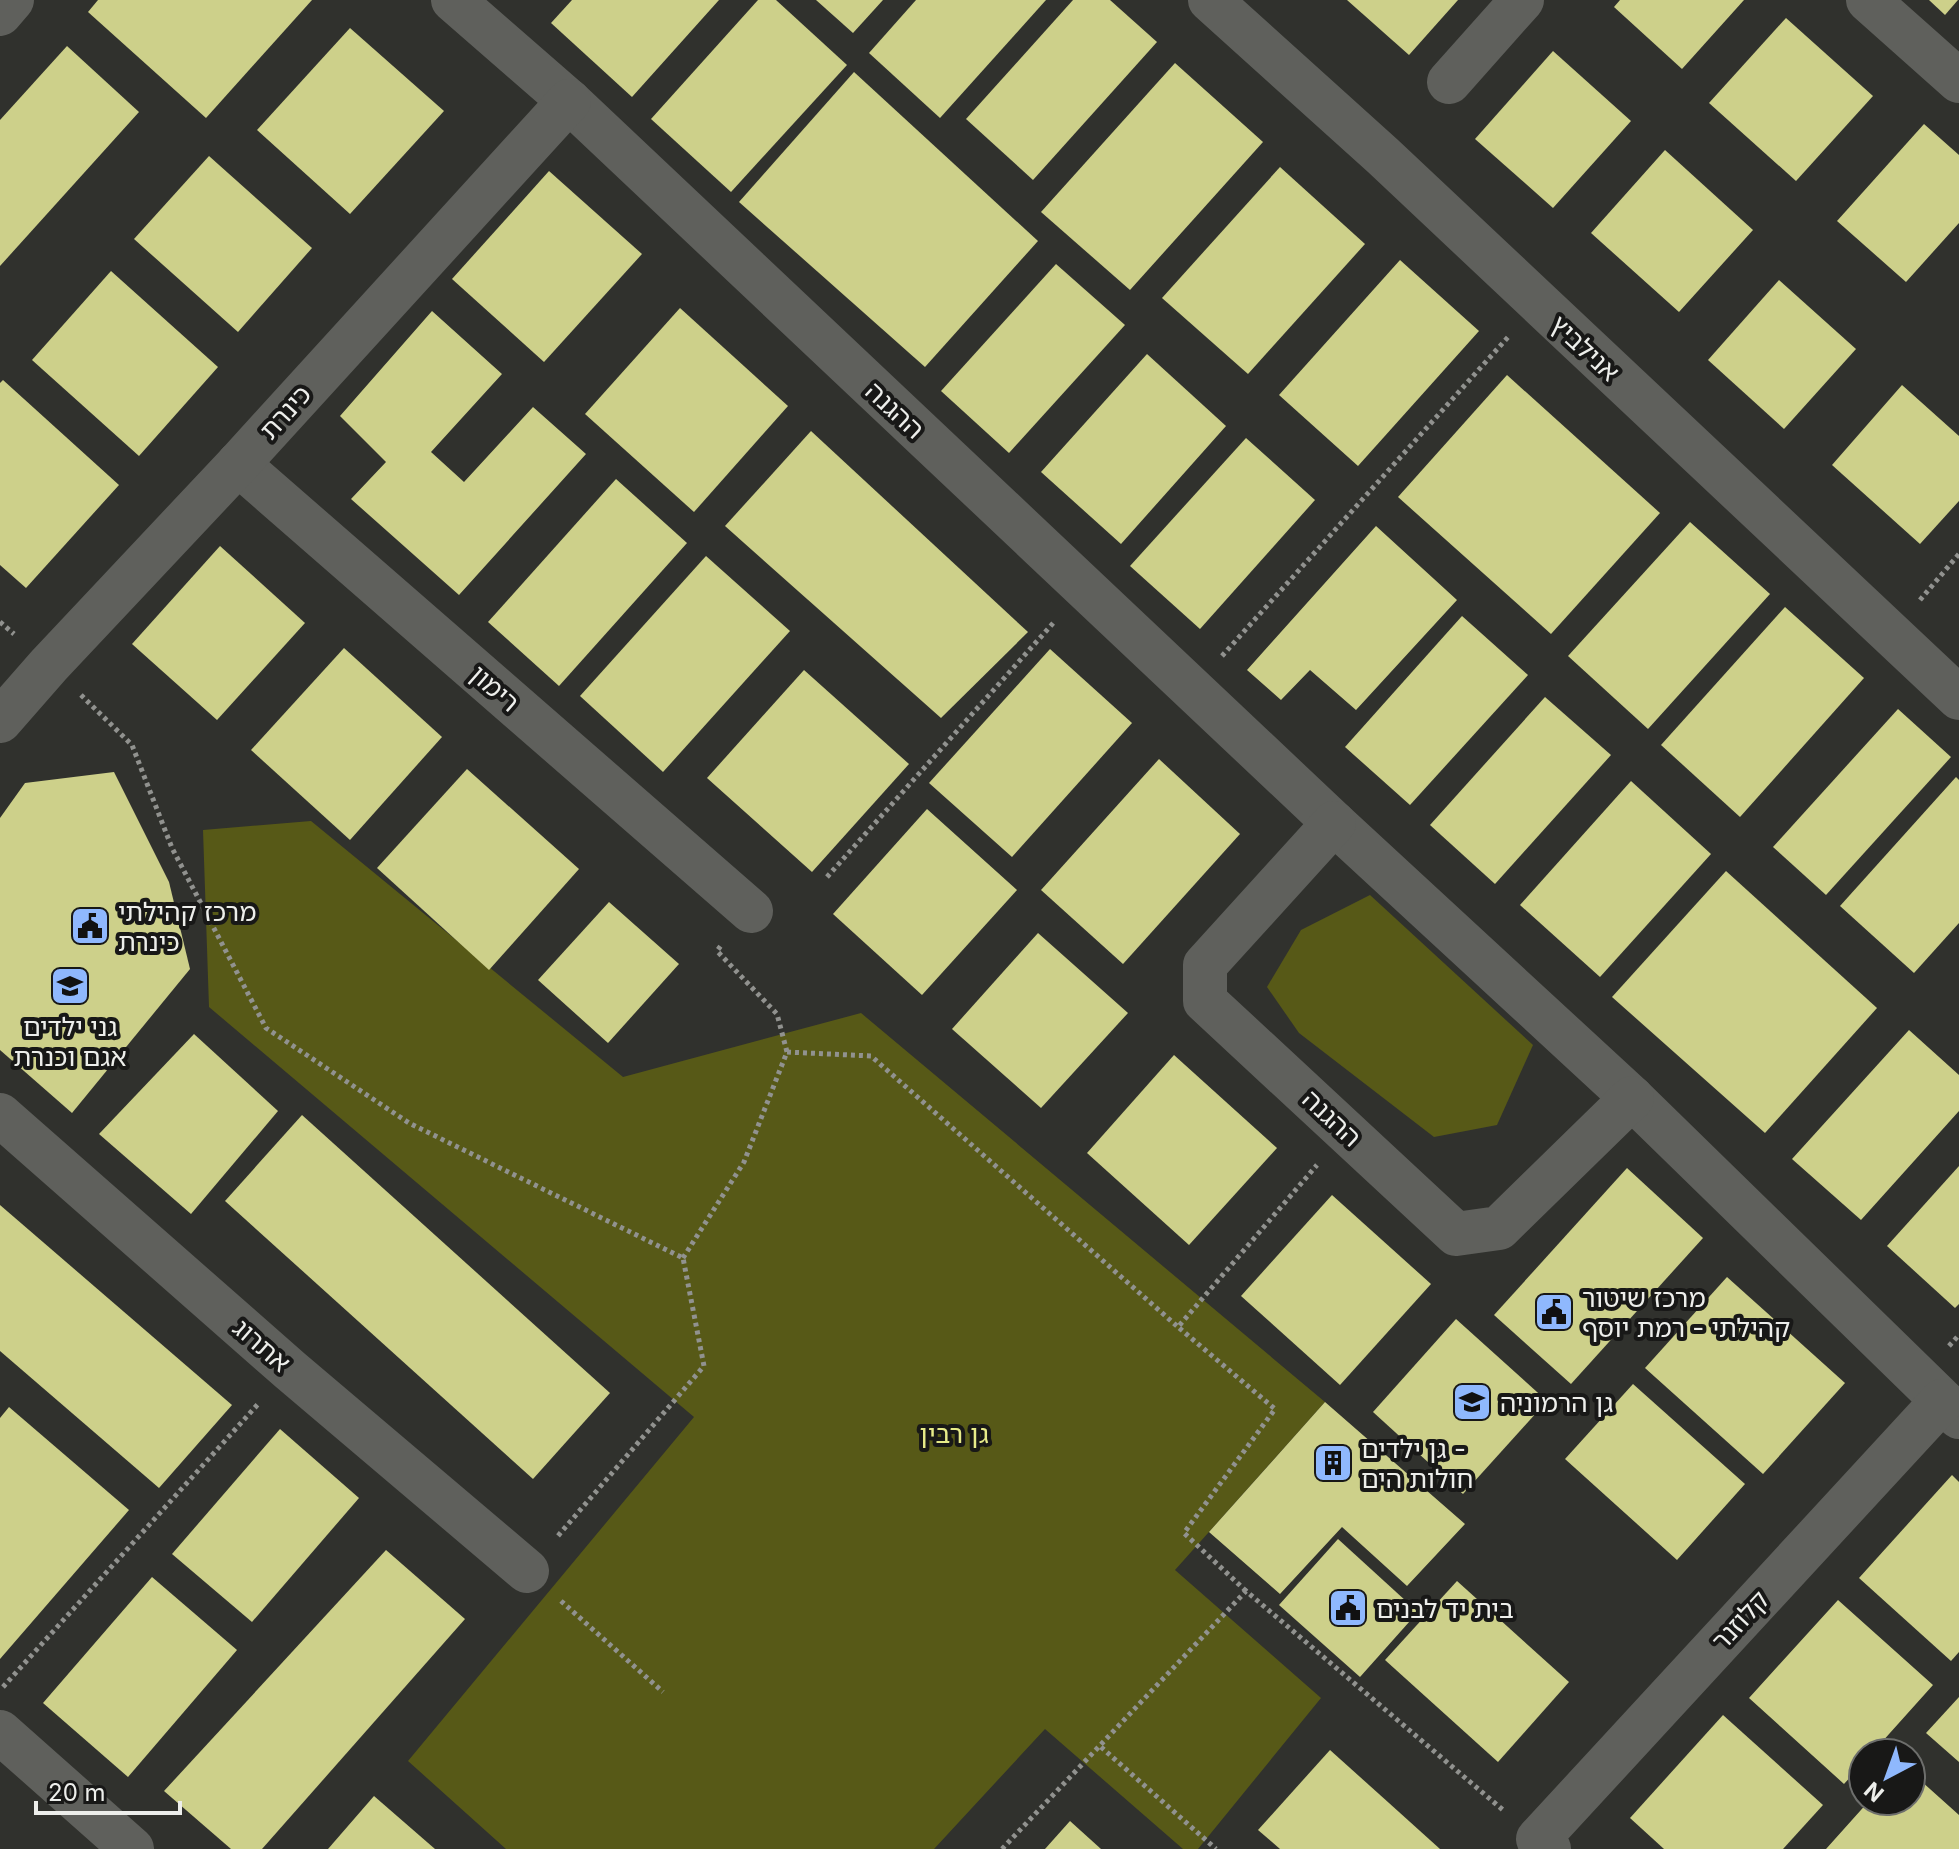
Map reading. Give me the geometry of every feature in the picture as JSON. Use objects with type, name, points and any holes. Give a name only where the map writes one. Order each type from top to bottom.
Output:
[{"type":"street","points":[[0,14],[12,0]]},
{"type":"street","name":"ההגנה","points":[[453,0],[569,101],[1334,823],[1632,1098],[1950,1409]]},
{"type":"street","name":"אנילביץ","points":[[1210,0],[1383,156],[1959,698]]},
{"type":"street","points":[[1449,82],[1522,0]]},
{"type":"street","points":[[1868,0],[1959,81]]},
{"type":"street","name":"כינרת","points":[[0,721],[569,101]]},
{"type":"street","name":"רימון","points":[[238,464],[751,911]]},
{"type":"street","name":"ההגנה","points":[[1334,823],[1205,965],[1205,1001],[1456,1234],[1499,1228],[1632,1098]]},
{"type":"street","name":"אתרוג","points":[[0,1115],[290,1370],[527,1571]]},
{"type":"street","name":"קלוזנר","points":[[1543,1844],[1950,1409]]},
{"type":"street","points":[[0,1732],[132,1849]]},
{"type":"path","points":[[1192,689],[1506,340]]},
{"type":"path","points":[[1891,635],[1959,554]]},
{"type":"path","points":[[827,877],[1084,588]]},
{"type":"path","points":[[49,665],[132,745],[172,848],[266,1028],[409,1123],[683,1258]]},
{"type":"path","points":[[663,1692],[527,1571],[704,1366],[683,1258],[744,1162],[787,1052],[777,1014],[717,951],[751,911]]},
{"type":"path","points":[[787,1052],[871,1056],[1275,1409],[1184,1533],[1246,1591],[1543,1844]]},
{"type":"path","points":[[1178,1327],[1346,1131]]},
{"type":"path","points":[[0,1691],[290,1370]]},
{"type":"path","points":[[1002,1849],[1246,1591]]},
{"type":"path","points":[[1101,1747],[1216,1849]]},
{"type":"green space","name":"גן רבין","points":[[311,821],[623,1077],[861,1013],[1325,1402],[1175,1570],[1321,1698],[1198,1849],[1183,1849],[1045,1729],[934,1849],[506,1849],[408,1761],[694,1417],[209,1007],[203,830]]},
{"type":"green space","points":[[1370,895],[1533,1045],[1497,1125],[1434,1137],[1299,1033],[1267,987],[1301,930]]},
{"type":"building","points":[[98,0],[312,0],[206,118],[88,12]]},
{"type":"building","points":[[572,0],[719,0],[632,97],[551,23]]},
{"type":"building","points":[[758,0],[776,0],[847,65],[731,192],[651,119]]},
{"type":"building","points":[[816,0],[883,0],[853,33]]},
{"type":"building","points":[[916,0],[1046,0],[940,118],[869,53]]},
{"type":"building","points":[[1073,0],[1110,0],[1157,42],[1033,180],[966,119]]},
{"type":"building","points":[[1347,0],[1458,0],[1409,55]]},
{"type":"building","points":[[1620,0],[1744,0],[1682,69],[1614,7]]},
{"type":"building","points":[[1929,0],[1958,0],[1945,15]]},
{"type":"building","points":[[1786,18],[1873,96],[1796,181],[1709,103]]},
{"type":"building","points":[[350,28],[444,111],[350,214],[257,130]]},
{"type":"building","points":[[67,46],[139,112],[0,266],[0,120]]},
{"type":"building","points":[[1553,51],[1631,121],[1553,208],[1475,139]]},
{"type":"building","points":[[1175,63],[1263,142],[1130,290],[1041,212]]},
{"type":"building","points":[[854,72],[1038,241],[925,367],[739,202]]},
{"type":"building","points":[[1924,124],[1959,155],[1959,223],[1906,282],[1837,221]]},
{"type":"building","points":[[1665,150],[1753,230],[1679,312],[1591,233]]},
{"type":"building","points":[[209,156],[312,248],[238,332],[134,239]]},
{"type":"building","points":[[1280,167],[1365,244],[1248,374],[1162,298]]},
{"type":"building","points":[[549,171],[642,254],[544,362],[452,279]]},
{"type":"building","points":[[1400,260],[1479,331],[1358,466],[1279,395]]},
{"type":"building","points":[[1056,264],[1125,325],[1009,453],[941,391]]},
{"type":"building","points":[[111,271],[218,367],[139,456],[32,360]]},
{"type":"building","points":[[1779,280],[1856,349],[1784,429],[1708,360]]},
{"type":"building","points":[[680,308],[788,406],[694,512],[585,414]]},
{"type":"building","points":[[432,311],[502,374],[431,452],[464,482],[533,407],[586,454],[459,595],[351,499],[386,462],[340,416]]},
{"type":"building","points":[[1147,354],[1226,426],[1121,544],[1041,472]]},
{"type":"building","points":[[1507,375],[1660,513],[1551,634],[1398,497]]},
{"type":"building","points":[[3,380],[119,485],[26,588],[0,565],[0,383]]},
{"type":"building","points":[[1902,385],[1959,436],[1959,501],[1920,544],[1832,465]]},
{"type":"building","points":[[811,431],[1028,632],[941,718],[725,526]]},
{"type":"building","points":[[1246,438],[1315,500],[1200,629],[1130,566]]},
{"type":"building","points":[[616,479],[687,543],[559,686],[488,622]]},
{"type":"building","points":[[1690,522],[1770,594],[1648,729],[1568,656]]},
{"type":"building","points":[[1376,526],[1457,600],[1356,710],[1310,670],[1281,700],[1247,670]]},
{"type":"building","points":[[220,546],[305,623],[217,720],[132,644]]},
{"type":"building","points":[[706,556],[790,631],[663,772],[580,696]]},
{"type":"building","points":[[1785,607],[1864,678],[1740,817],[1661,745]]},
{"type":"building","points":[[1462,616],[1528,675],[1410,805],[1345,747]]},
{"type":"building","points":[[344,648],[442,737],[350,840],[251,750]]},
{"type":"building","points":[[1050,649],[1132,723],[1012,857],[929,783]]},
{"type":"building","points":[[804,670],[909,764],[812,872],[707,778]]},
{"type":"building","points":[[1545,697],[1611,755],[1495,884],[1430,825]]},
{"type":"building","points":[[1898,709],[1951,757],[1826,895],[1773,847]]},
{"type":"building","points":[[1159,759],[1240,834],[1123,964],[1041,890]]},
{"type":"building","points":[[467,769],[579,869],[489,970],[377,868]]},
{"type":"building","name":"מרכז קהילתי כינרת","points":[[114,772],[169,882],[190,969],[72,1113],[0,1050],[0,818],[25,783]]},
{"type":"building","points":[[1956,777],[1959,780],[1959,923],[1914,973],[1840,906]]},
{"type":"building","points":[[1631,781],[1711,854],[1600,977],[1520,905]]},
{"type":"building","points":[[927,809],[1017,890],[922,995],[833,914]]},
{"type":"building","points":[[1726,871],[1877,1008],[1765,1133],[1612,997]]},
{"type":"building","points":[[609,902],[679,964],[608,1043],[538,980]]},
{"type":"building","points":[[1038,933],[1128,1013],[1041,1108],[952,1029]]},
{"type":"building","points":[[1909,1030],[1959,1075],[1959,1111],[1861,1220],[1792,1159]]},
{"type":"building","points":[[194,1034],[278,1111],[191,1214],[99,1134]]},
{"type":"building","points":[[1174,1055],[1277,1148],[1189,1245],[1087,1153]]},
{"type":"building","points":[[302,1115],[610,1393],[533,1479],[225,1201]]},
{"type":"building","points":[[1959,1166],[1959,1304],[1955,1308],[1887,1246]]},
{"type":"building","points":[[1627,1168],[1703,1238],[1571,1384],[1494,1315]]},
{"type":"building","points":[[1332,1195],[1431,1284],[1340,1385],[1241,1296]]},
{"type":"building","points":[[0,1205],[232,1405],[159,1488],[0,1351]]},
{"type":"building","points":[[1727,1277],[1845,1383],[1763,1474],[1645,1368]]},
{"type":"building","points":[[1456,1319],[1547,1401],[1463,1494],[1373,1412]]},
{"type":"building","points":[[1633,1384],[1745,1484],[1677,1560],[1565,1459]]},
{"type":"building","name":"גן ילדים - חולות הים","points":[[1325,1402],[1465,1524],[1407,1586],[1342,1527],[1280,1594],[1209,1532]]},
{"type":"building","points":[[9,1407],[129,1510],[0,1659],[0,1418]]},
{"type":"building","points":[[280,1429],[359,1498],[252,1622],[172,1554]]},
{"type":"building","points":[[1952,1475],[1959,1482],[1959,1652],[1951,1661],[1859,1578]]},
{"type":"building","name":"בית יד לבנים","points":[[1338,1539],[1418,1612],[1360,1677],[1279,1605]]},
{"type":"building","points":[[386,1550],[465,1619],[262,1849],[231,1849],[164,1791]]},
{"type":"building","points":[[152,1577],[237,1650],[128,1777],[43,1703]]},
{"type":"building","points":[[1457,1581],[1569,1682],[1498,1762],[1385,1660]]},
{"type":"building","points":[[1838,1600],[1933,1685],[1886,1737],[1847,1737],[1847,1781],[1844,1784],[1749,1698]]},
{"type":"building","points":[[1959,1697],[1959,1762],[1926,1733]]},
{"type":"building","points":[[1723,1715],[1823,1805],[1783,1849],[1664,1849],[1630,1818]]},
{"type":"building","points":[[1330,1750],[1440,1849],[1280,1849],[1258,1830]]},
{"type":"building","points":[[1927,1786],[1959,1815],[1959,1849],[1826,1849],[1855,1817],[1927,1817]]},
{"type":"building","points":[[374,1796],[435,1849],[328,1849]]},
{"type":"building","points":[[1070,1821],[1101,1849],[1045,1849]]},
{"type":"place","name":"מרכז קהילתי כינרת","points":[[90,926]]},
{"type":"place","name":"גני ילדים אגם וכנרת","points":[[70,986]]},
{"type":"place","name":"מרכז שיטור קהילתי - רמת יוסף","points":[[1554,1312]]},
{"type":"place","name":"גן הרמוניה","points":[[1472,1402]]},
{"type":"place","name":"גן ילדים - חולות הים","points":[[1333,1463]]},
{"type":"place","name":"בית יד לבנים","points":[[1348,1608]]}]
